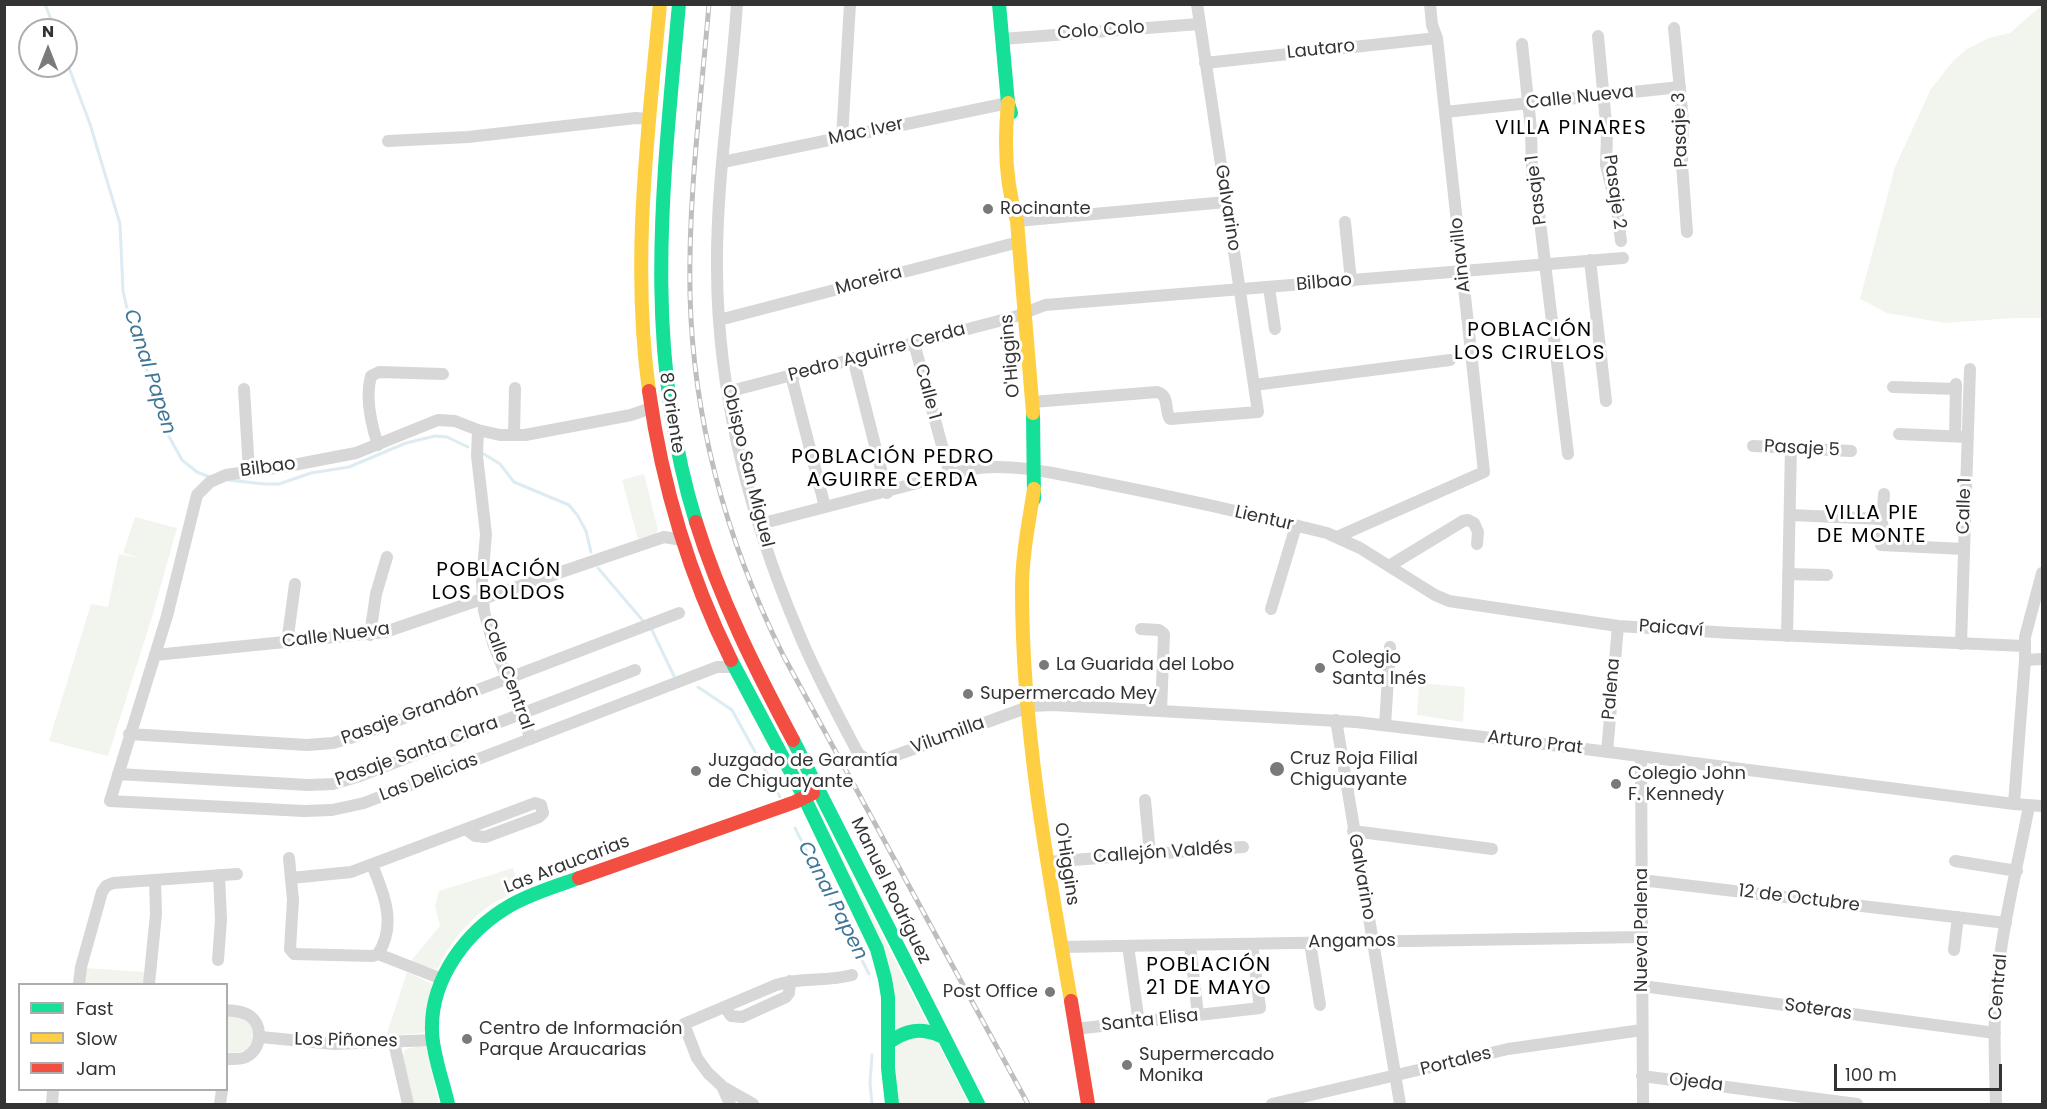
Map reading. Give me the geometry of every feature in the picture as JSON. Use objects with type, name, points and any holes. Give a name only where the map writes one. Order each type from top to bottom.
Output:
[{"type":"main road","name":"8 Oriente","points":[[660,4],[649,119],[640,264],[644,344],[651,408],[663,472],[682,540],[712,622],[733,667],[804,798]]},
{"type":"main road","name":"8 Oriente","points":[[679,4],[660,241],[661,318],[667,388],[683,471],[706,553],[746,649],[819,789]]},
{"type":"main road","name":"O'Higgins","points":[[999,4],[1008,103],[1013,124],[1020,196],[1017,221],[1034,402],[1034,489],[1022,571],[1026,708],[1047,862],[1088,1104]]},
{"type":"main road","points":[[651,408],[658,403],[667,388]]},
{"type":"main road","points":[[682,540],[691,541],[706,553]]},
{"type":"main road","name":"Las Araucarias","points":[[448,1104],[433,1040],[434,1009],[442,979],[460,949],[489,918],[516,902],[804,798],[819,789]]},
{"type":"main road","name":"Manuel Rodríguez","points":[[819,789],[941,1036],[978,1104]]},
{"type":"main road","name":"Manuel Rodríguez","points":[[804,798],[878,953],[888,992],[889,1085],[892,1104]]},
{"type":"main road","points":[[888,1043],[916,1028],[941,1036]]},
{"type":"street","name":"Obispo San Miguel","points":[[737,4],[717,238],[719,320],[727,392],[745,474],[787,603],[808,656],[858,753],[868,761]]},
{"type":"street","points":[[842,137],[850,4]]},
{"type":"street","name":"Galvarino","points":[[1034,402],[1157,392],[1166,397],[1170,419],[1258,412],[1197,4]]},
{"type":"street","name":"Ainavillo","points":[[1337,537],[1484,472],[1437,38],[1432,26],[1430,4]]},
{"type":"street","name":"Colo Colo","points":[[1002,39],[1199,24]]},
{"type":"street","name":"Pasaje 3","points":[[1674,28],[1684,128],[1682,164],[1687,232]]},
{"type":"street","name":"Pasaje 2","points":[[1598,36],[1607,134],[1606,165],[1617,209],[1620,241]]},
{"type":"street","name":"Lautaro","points":[[1205,63],[1437,38]]},
{"type":"street","name":"Pasaje 1","points":[[1522,44],[1532,171],[1545,264]]},
{"type":"street","name":"Calle Nueva","points":[[1445,112],[1680,87]]},
{"type":"street","name":"Mac Iver","points":[[723,162],[1008,103]]},
{"type":"street","points":[[388,141],[468,136],[636,118],[649,119]]},
{"type":"street","points":[[1017,221],[1226,202]]},
{"type":"street","points":[[1345,222],[1351,280]]},
{"type":"street","name":"Moreira","points":[[719,320],[1019,242]]},
{"type":"street","name":"Bilbao","points":[[1025,312],[1045,305],[1623,258]]},
{"type":"street","points":[[1590,260],[1606,401]]},
{"type":"street","points":[[1545,264],[1568,454]]},
{"type":"street","points":[[1269,287],[1275,329]]},
{"type":"street","name":"Pedro Aguirre Cerda","points":[[727,392],[1014,317],[1025,312]]},
{"type":"street","name":"Calle 1","points":[[914,343],[950,475]]},
{"type":"street","points":[[853,358],[886,492]]},
{"type":"street","points":[[1254,386],[1450,360]]},
{"type":"street","name":"Calle 1","points":[[1961,644],[1964,549],[1961,437],[1970,369]]},
{"type":"street","points":[[378,445],[369,399],[370,379],[373,373],[443,374]]},
{"type":"street","points":[[791,375],[825,507]]},
{"type":"street","points":[[1893,387],[1956,385],[1961,437],[1899,434]]},
{"type":"street","points":[[514,435],[515,388]]},
{"type":"street","points":[[244,389],[249,471]]},
{"type":"street","name":"Bilbao","points":[[110,801],[155,655],[197,495],[210,482],[233,473],[348,455],[438,420],[455,421],[500,435],[535,434],[631,415],[651,408]]},
{"type":"street","name":"Calle Central","points":[[478,430],[477,450],[486,534],[482,600],[489,632],[531,739]]},
{"type":"street","name":"Pasaje 5","points":[[1753,446],[1851,452]]},
{"type":"street","points":[[1787,636],[1791,448]]},
{"type":"street","name":"Lientur","points":[[760,524],[988,467],[1034,470],[1130,488],[1337,537]]},
{"type":"street","points":[[1884,494],[1881,545],[1964,549]]},
{"type":"street","points":[[1790,515],[1882,519]]},
{"type":"street","points":[[1389,566],[1463,520],[1474,523],[1478,531],[1477,544]]},
{"type":"street","points":[[1270,609],[1296,526]]},
{"type":"street","name":"Calle Nueva","points":[[155,655],[370,635],[401,628],[664,537],[682,540]]},
{"type":"street","name":"Paicaví","points":[[1337,537],[1360,548],[1435,595],[1449,601],[1618,626],[2024,646]]},
{"type":"street","points":[[370,635],[376,594],[387,557]]},
{"type":"street","points":[[2014,804],[2025,660],[2024,646],[2043,573]]},
{"type":"street","points":[[1788,574],[1827,575]]},
{"type":"street","points":[[287,643],[295,584]]},
{"type":"street","name":"Pasaje Grandón","points":[[129,734],[322,745],[357,736],[679,613]]},
{"type":"street","name":"Palena","points":[[1607,752],[1618,626]]},
{"type":"street","points":[[1141,629],[1159,630],[1164,634],[1161,711]]},
{"type":"street","points":[[1385,725],[1390,647]]},
{"type":"street","points":[[2025,660],[2043,659]]},
{"type":"street","name":"Las Delicias","points":[[110,801],[304,812],[332,810],[364,803],[717,667],[733,667]]},
{"type":"street","name":"Pasaje Santa Clara","points":[[118,774],[308,786],[333,784],[360,776],[635,670]]},
{"type":"street","name":"Arturo Prat","points":[[1026,708],[1053,705],[1336,720],[2043,806]]},
{"type":"street","name":"Vilumilla","points":[[868,761],[880,761],[1026,708]]},
{"type":"street","name":"Galvarino","points":[[1336,720],[1400,1104]]},
{"type":"street","name":"Nueva Palena","points":[[1641,756],[1643,1104]]},
{"type":"street","points":[[1145,800],[1150,854]]},
{"type":"street","points":[[291,878],[351,872],[535,804],[541,805],[543,809],[539,817],[485,837],[474,836],[467,830]]},
{"type":"street","name":"Central","points":[[1996,1104],[1997,983],[2006,923],[2029,806]]},
{"type":"street","points":[[1353,831],[1492,849]]},
{"type":"street","name":"Callejón Valdés","points":[[1047,862],[1243,847]]},
{"type":"street","points":[[289,858],[292,952],[297,955],[373,956],[378,954],[442,979]]},
{"type":"street","points":[[1955,861],[2017,871]]},
{"type":"street","points":[[372,865],[385,896],[388,916],[386,935],[378,954]]},
{"type":"street","points":[[79,983],[81,967],[104,889],[113,883],[237,874]]},
{"type":"street","points":[[218,960],[222,920],[219,875]]},
{"type":"street","points":[[149,983],[156,914],[155,880]]},
{"type":"street","name":"12 de Octubre","points":[[1641,880],[2006,923]]},
{"type":"street","points":[[1954,950],[1958,917]]},
{"type":"street","name":"Angamos","points":[[1061,947],[1642,938]]},
{"type":"street","points":[[1310,943],[1320,1005]]},
{"type":"street","name":"Santa Elisa","points":[[1074,1029],[1260,1008],[1252,944]]},
{"type":"street","points":[[1190,945],[1198,1016]]},
{"type":"street","points":[[1128,946],[1139,1023]]},
{"type":"street","points":[[753,1104],[722,1086],[708,1073],[697,1058],[684,1024],[790,981],[838,979],[852,975]]},
{"type":"street","name":"Soteras","points":[[1642,986],[1995,1033]]},
{"type":"street","points":[[228,1010],[243,1012],[250,1016],[257,1025],[260,1037],[255,1048],[246,1057],[228,1059]]},
{"type":"street","name":"Portales","points":[[1272,1104],[1509,1049],[1642,1030]]},
{"type":"street","name":"Los Piñones","points":[[260,1037],[334,1044],[433,1040]]},
{"type":"street","points":[[394,1043],[408,1104]]},
{"type":"street","name":"Ojeda","points":[[1642,1076],[1857,1104]]},
{"type":"street","points":[[722,1086],[730,1104]]},
{"type":"shaded area","points":[[2042,5],[2042,318],[1945,323],[1887,313],[1860,299],[1895,167],[1931,89],[1953,61],[1967,49],[1989,38],[2010,33]]},
{"type":"shaded area","points":[[644,474],[658,530],[655,534],[638,539],[622,480]]},
{"type":"shaded area","points":[[135,517],[177,528],[152,617],[108,756],[49,741],[91,604],[108,607],[119,554],[141,558],[123,553]]},
{"type":"shaded area","points":[[1419,683],[1465,687],[1463,722],[1417,715]]},
{"type":"shaded area","points":[[822,819],[969,1104],[897,1104],[895,1024]]},
{"type":"shaded area","points":[[513,868],[517,882],[516,890],[483,910],[468,924],[448,949],[438,968],[410,962],[440,926],[435,906],[439,891]]},
{"type":"shaded area","points":[[86,968],[145,972],[144,983],[84,983]]},
{"type":"shaded area","points":[[407,972],[432,984],[425,1031],[386,1036]]},
{"type":"shaded area","points":[[228,1015],[242,1017],[253,1026],[251,1044],[245,1050],[228,1052]]},
{"type":"shaded area","points":[[426,1047],[439,1104],[413,1104],[402,1056],[406,1049]]},
{"type":"waterway","name":"Canal Papen","points":[[45,4],[50,18]]},
{"type":"waterway","name":"Canal Papen","points":[[73,78],[90,124],[120,224],[123,291],[132,330],[153,387],[162,424],[182,460],[197,472],[210,477]]},
{"type":"waterway","name":"Canal Papen","points":[[228,480],[279,484],[311,473],[349,467],[406,443],[435,436],[447,437],[468,447]]},
{"type":"waterway","name":"Canal Papen","points":[[484,454],[500,464],[514,482],[569,505],[586,531],[591,552]]},
{"type":"waterway","name":"Canal Papen","points":[[598,568],[644,622]]},
{"type":"waterway","name":"Canal Papen","points":[[651,628],[674,676]]},
{"type":"waterway","name":"Canal Papen","points":[[698,687],[732,710],[780,797]]},
{"type":"waterway","name":"Canal Papen","points":[[795,828],[869,974]]},
{"type":"waterway","name":"Canal Papen","points":[[872,1055],[870,1083],[872,1104]]},
{"type":"railway","points":[[709,4],[693,185],[690,294],[698,388],[706,434],[730,525],[745,569],[783,655],[1028,1104]]},
{"type":"traffic: fast","points":[[679,4],[663,200],[661,264],[663,328],[668,392],[679,457],[696,522]]},
{"type":"traffic: fast","points":[[999,4],[1008,103],[1011,113]]},
{"type":"traffic: fast","points":[[1033,413],[1034,499]]},
{"type":"traffic: fast","points":[[731,660],[804,797],[877,949],[888,997],[888,1068],[892,1104]]},
{"type":"traffic: fast","points":[[793,740],[978,1104]]},
{"type":"traffic: fast","points":[[448,1104],[436,1059],[432,1032],[433,1012],[444,975],[466,943],[479,928],[495,916],[536,893],[579,878]]},
{"type":"traffic: fast","points":[[888,1043],[913,1031],[926,1031],[941,1036]]},
{"type":"traffic: slow","points":[[649,391],[641,294],[641,245],[646,149],[660,4]]},
{"type":"traffic: slow","points":[[1008,103],[1006,162],[1017,221],[1033,413]]},
{"type":"traffic: slow","points":[[1034,489],[1022,576],[1026,693],[1045,848],[1071,1001]]},
{"type":"traffic: jam","points":[[649,391],[661,461],[679,529],[702,595],[731,660]]},
{"type":"traffic: jam","points":[[696,522],[716,579],[739,633],[793,740]]},
{"type":"traffic: jam","points":[[579,878],[795,802],[813,793]]},
{"type":"traffic: jam","points":[[1071,1001],[1088,1104]]},
{"type":"place","name":"Rocinante","points":[[988,209]]},
{"type":"place","name":"La Guarida del Lobo","points":[[1044,665]]},
{"type":"place","name":"Colegio Santa Inés","points":[[1320,668]]},
{"type":"place","name":"Supermercado Mey","points":[[968,694]]},
{"type":"place","name":"Cruz Roja Filial Chiguayante","points":[[1277,769]]},
{"type":"place","name":"Juzgado de Garantía de Chiguayante","points":[[696,771]]},
{"type":"place","name":"Colegio John F. Kennedy","points":[[1616,784]]},
{"type":"place","name":"Post Office","points":[[1050,992]]},
{"type":"place","name":"Centro de Información Parque Araucarias","points":[[467,1039]]},
{"type":"place","name":"Supermercado Monika","points":[[1127,1065]]},
{"type":"district","name":"VILLA PINARES","points":[[1571,129]]},
{"type":"district","name":"POBLACIÓN LOS CIRUELOS","points":[[1530,342]]},
{"type":"district","name":"POBLACIÓN PEDRO AGUIRRE CERDA","points":[[893,470]]},
{"type":"district","name":"VILLA PIE DE MONTE","points":[[1872,526]]},
{"type":"district","name":"POBLACIÓN LOS BOLDOS","points":[[499,582]]},
{"type":"district","name":"POBLACIÓN 21 DE MAYO","points":[[1209,978]]}]
